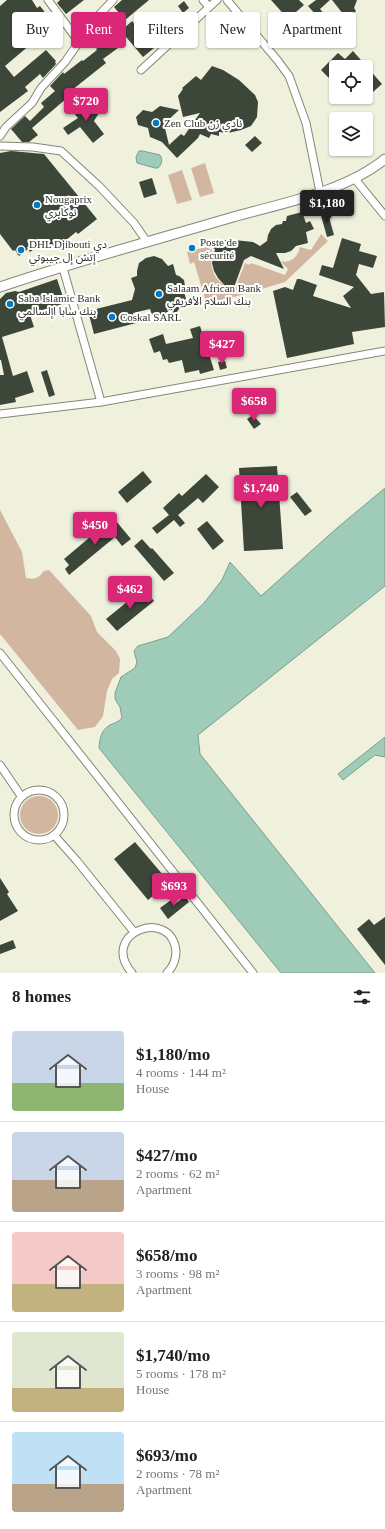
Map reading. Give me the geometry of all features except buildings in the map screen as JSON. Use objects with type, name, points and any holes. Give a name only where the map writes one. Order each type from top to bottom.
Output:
[{"type":"street","points":[[48,0],[71,32]]},
{"type":"street","points":[[102,12],[113,0]]},
{"type":"street","points":[[203,0],[209,7]]},
{"type":"street","points":[[141,70],[217,0]]},
{"type":"street","points":[[227,0],[289,76],[306,123],[320,192]]},
{"type":"street","points":[[0,136],[6,127],[32,103],[41,88],[65,62],[74,48]]},
{"type":"street","points":[[0,146],[34,147],[61,151],[99,186],[134,223],[147,242]]},
{"type":"street","points":[[0,287],[147,242],[320,192],[358,178],[385,160]]},
{"type":"street","points":[[358,178],[385,216]]},
{"type":"street","points":[[63,268],[101,402]]},
{"type":"street","points":[[0,414],[101,402],[385,351]]},
{"type":"street","points":[[0,653],[254,973]]},
{"type":"street","points":[[0,765],[21,796]]},
{"type":"street","points":[[44,790],[52,793],[58,799],[64,814],[60,829],[54,835],[46,839],[34,840],[22,834],[16,828],[13,811],[21,796],[28,792],[44,790]]},
{"type":"street","points":[[54,835],[134,932]]},
{"type":"street","points":[[132,973],[124,960],[123,952],[125,944],[134,932],[142,928],[150,927],[166,933],[172,939],[175,946],[176,955],[174,963],[167,973]]},
{"type":"shaded area","points":[[139,151],[160,155],[162,160],[158,168],[137,163],[136,157]]},
{"type":"shaded area","points":[[205,163],[214,193],[200,197],[191,168]]},
{"type":"shaded area","points":[[182,170],[192,200],[177,204],[168,175]]},
{"type":"shaded area","points":[[321,234],[328,241],[285,282],[207,305],[194,262],[190,264],[187,252],[206,247],[212,250],[211,257],[215,275],[222,284],[234,291],[245,263],[249,265],[251,263],[285,275],[288,269],[280,261],[284,262],[293,259],[300,247],[311,250]]},
{"type":"shaded area","points":[[385,488],[385,586],[198,735],[200,754],[375,973],[281,973],[99,748],[101,738],[107,727],[122,718],[120,707],[115,699],[115,693],[121,677],[135,668],[137,662],[134,651],[138,646],[168,637],[204,603],[222,580],[230,562],[261,596],[337,528]]},
{"type":"shaded area","points":[[0,510],[22,552],[26,578],[36,578],[44,571],[49,570],[91,616],[97,632],[116,651],[120,659],[119,673],[112,679],[107,691],[103,716],[95,727],[78,730],[0,634]]},
{"type":"shaded area","points":[[385,737],[385,757],[375,755],[343,780],[338,774]]},
{"type":"shaded area","points":[[35,796],[43,796],[53,801],[57,808],[57,822],[53,829],[43,834],[35,834],[25,829],[23,826],[20,819],[20,811],[25,801],[28,799]]},
{"type":"place","name":"Zen Club نادي زن","points":[[156,123]]},
{"type":"place","name":"Nougaprix نوكابري","points":[[37,205]]},
{"type":"place","name":"Poste de sécurité","points":[[192,248]]},
{"type":"place","name":"DHL Djibouti دي إتش إل جيبوتي","points":[[21,250]]},
{"type":"place","name":"Salaam African Bank بنك السلام الأفريقي","points":[[159,294]]},
{"type":"place","name":"Saba Islamic Bank بنك سابا اإلسالمي","points":[[10,304]]},
{"type":"place","name":"Coskal SARL","points":[[112,317]]}]
